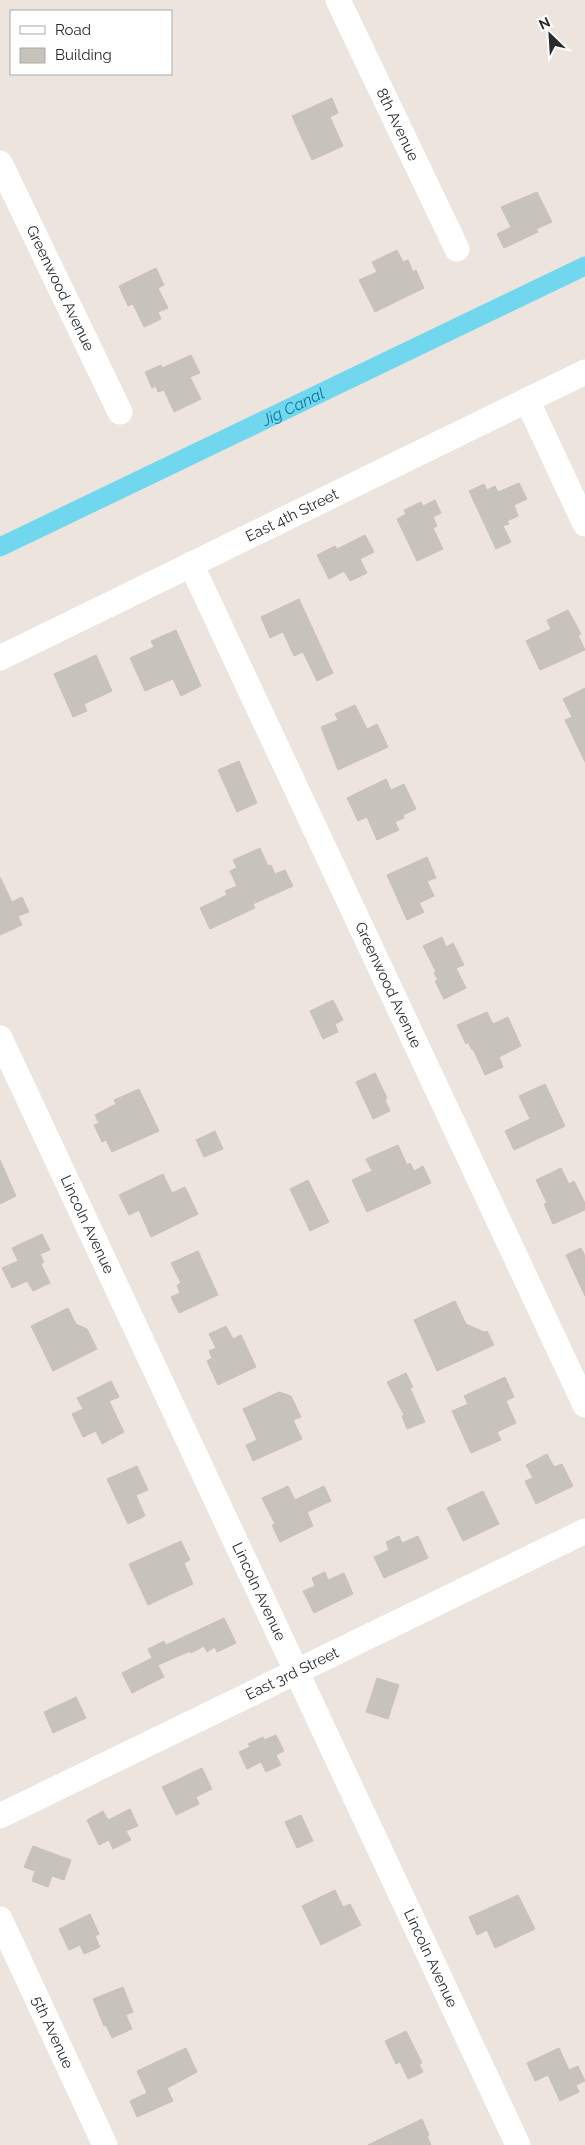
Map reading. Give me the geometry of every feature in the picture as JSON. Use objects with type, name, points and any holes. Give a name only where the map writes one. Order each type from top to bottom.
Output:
[{"type":"street","name":"8th Avenue","points":[[338,0],[457,248]]},
{"type":"street","name":"Greenwood Avenue","points":[[0,163],[120,412]]},
{"type":"street","name":"East 4th Street","points":[[0,658],[585,372]]},
{"type":"street","points":[[527,400],[585,524]]},
{"type":"street","name":"Greenwood Avenue","points":[[191,564],[585,1406]]},
{"type":"street","name":"Lincoln Avenue","points":[[0,1038],[518,2145]]},
{"type":"street","name":"East 3rd Street","points":[[0,1816],[585,1531]]},
{"type":"street","name":"5th Avenue","points":[[0,1919],[104,2145]]},
{"type":"building","points":[[332,98],[338,113],[330,117],[343,146],[312,160],[292,116]]},
{"type":"building","points":[[537,192],[552,222],[536,229],[538,232],[504,248],[497,234],[511,227],[501,207]]},
{"type":"building","points":[[397,250],[403,262],[408,260],[413,272],[416,270],[424,288],[375,312],[359,280],[377,272],[372,262]]},
{"type":"building","points":[[156,268],[164,285],[158,288],[168,308],[158,312],[161,319],[144,327],[133,304],[128,306],[119,286]]},
{"type":"building","points":[[191,355],[200,373],[190,377],[201,399],[174,412],[164,390],[158,392],[156,386],[152,388],[145,372],[161,365],[162,368]]},
{"type":"building","points":[[519,483],[527,499],[514,505],[518,516],[507,521],[509,524],[503,526],[511,542],[496,549],[469,491],[484,484],[487,490],[495,486],[498,492]]},
{"type":"building","points":[[435,500],[441,513],[433,517],[437,526],[433,528],[443,549],[417,561],[397,519],[406,514],[404,510],[421,502],[423,506]]},
{"type":"building","points":[[365,535],[374,552],[360,559],[367,573],[350,581],[344,571],[329,579],[317,555],[335,546],[337,549]]},
{"type":"building","points":[[299,599],[333,673],[317,681],[303,652],[294,656],[283,632],[270,638],[261,617]]},
{"type":"building","points":[[568,610],[581,634],[578,635],[585,650],[540,670],[526,641],[551,629],[547,620]]},
{"type":"building","points":[[176,630],[201,686],[181,696],[173,679],[145,691],[130,658],[154,647],[151,641]]},
{"type":"building","points":[[96,655],[112,691],[84,704],[87,711],[73,717],[54,674]]},
{"type":"building","points":[[585,688],[585,762],[565,720],[572,717],[563,699]]},
{"type":"building","points":[[355,705],[367,729],[377,724],[388,747],[338,770],[321,727],[338,720],[335,714]]},
{"type":"building","points":[[239,761],[257,803],[237,812],[218,770]]},
{"type":"building","points":[[386,779],[391,790],[404,784],[416,809],[403,815],[404,818],[395,822],[399,830],[377,840],[367,817],[358,821],[347,798]]},
{"type":"building","points":[[260,848],[268,866],[271,865],[275,874],[285,870],[293,886],[253,904],[255,908],[210,929],[200,908],[227,895],[225,891],[237,886],[230,871],[237,868],[233,860]]},
{"type":"building","points":[[427,857],[436,878],[427,881],[434,896],[419,903],[424,912],[407,920],[387,875]]},
{"type":"building","points":[[0,877],[12,902],[22,897],[29,912],[18,916],[22,925],[0,935]]},
{"type":"building","points":[[442,937],[446,947],[453,943],[464,965],[456,968],[466,988],[444,999],[435,981],[438,980],[434,973],[436,972],[423,946]]},
{"type":"building","points":[[333,1000],[343,1020],[335,1024],[338,1032],[323,1039],[310,1011]]},
{"type":"building","points":[[487,1012],[493,1024],[508,1017],[521,1046],[499,1057],[503,1067],[485,1075],[473,1049],[468,1042],[466,1044],[457,1025]]},
{"type":"building","points":[[375,1073],[387,1098],[385,1100],[390,1111],[373,1119],[356,1082]]},
{"type":"building","points":[[545,1084],[565,1126],[514,1150],[505,1131],[530,1119],[519,1096]]},
{"type":"building","points":[[139,1089],[159,1131],[112,1152],[106,1140],[102,1142],[94,1125],[99,1123],[95,1115],[116,1104],[114,1100]]},
{"type":"building","points":[[215,1131],[223,1149],[204,1157],[196,1140]]},
{"type":"building","points":[[398,1145],[407,1165],[410,1163],[414,1171],[423,1166],[431,1183],[367,1212],[352,1180],[372,1171],[366,1159]]},
{"type":"building","points":[[0,1160],[16,1196],[0,1204]]},
{"type":"building","points":[[561,1168],[569,1184],[574,1181],[585,1203],[585,1210],[553,1224],[544,1204],[547,1203],[536,1180]]},
{"type":"building","points":[[163,1174],[172,1193],[185,1187],[198,1214],[151,1237],[139,1210],[129,1215],[119,1195]]},
{"type":"building","points":[[308,1180],[329,1222],[310,1231],[290,1189]]},
{"type":"building","points":[[42,1234],[50,1250],[40,1254],[44,1262],[41,1264],[50,1283],[33,1291],[27,1281],[12,1288],[2,1268],[18,1261],[12,1248]]},
{"type":"building","points":[[581,1248],[585,1256],[585,1296],[566,1255]]},
{"type":"building","points":[[198,1251],[218,1295],[179,1313],[171,1297],[180,1293],[177,1285],[181,1283],[171,1263]]},
{"type":"building","points":[[455,1301],[466,1324],[484,1332],[487,1331],[494,1345],[437,1371],[414,1320]]},
{"type":"building","points":[[68,1308],[76,1324],[87,1329],[97,1349],[53,1371],[31,1326]]},
{"type":"building","points":[[226,1326],[233,1339],[241,1335],[256,1367],[218,1385],[207,1361],[212,1358],[209,1351],[216,1348],[209,1334]]},
{"type":"building","points":[[406,1373],[413,1387],[410,1388],[425,1422],[407,1429],[402,1416],[404,1415],[387,1382]]},
{"type":"building","points":[[505,1377],[514,1397],[506,1401],[516,1423],[497,1432],[501,1440],[471,1453],[452,1411],[468,1404],[464,1396]]},
{"type":"building","points":[[111,1381],[119,1397],[109,1401],[124,1432],[102,1444],[96,1431],[83,1437],[72,1414],[83,1409],[77,1398]]},
{"type":"building","points":[[279,1392],[291,1396],[301,1417],[293,1420],[302,1439],[253,1461],[246,1445],[257,1440],[243,1409]]},
{"type":"building","points":[[547,1454],[554,1467],[562,1464],[573,1486],[536,1504],[525,1481],[533,1478],[526,1465]]},
{"type":"building","points":[[137,1466],[148,1490],[136,1495],[145,1516],[128,1524],[107,1479]]},
{"type":"building","points":[[288,1486],[295,1500],[324,1486],[331,1501],[307,1512],[313,1526],[280,1542],[272,1525],[275,1524],[262,1498]]},
{"type":"building","points":[[483,1491],[499,1524],[463,1541],[447,1508]]},
{"type":"building","points":[[399,1536],[402,1543],[418,1536],[428,1558],[384,1578],[374,1557],[389,1550],[386,1542]]},
{"type":"building","points":[[181,1541],[190,1560],[184,1563],[193,1584],[148,1605],[129,1564]]},
{"type":"building","points":[[325,1572],[328,1580],[344,1573],[353,1594],[314,1613],[303,1591],[315,1586],[312,1578]]},
{"type":"building","points":[[224,1618],[236,1643],[217,1652],[215,1647],[207,1652],[204,1646],[191,1653],[190,1651],[158,1665],[164,1677],[132,1693],[122,1673],[152,1658],[148,1649],[164,1641],[166,1645]]},
{"type":"building","points":[[377,1678],[399,1685],[388,1719],[366,1712]]},
{"type":"building","points":[[76,1697],[86,1718],[53,1733],[44,1712]]},
{"type":"building","points":[[276,1735],[284,1751],[276,1755],[281,1765],[266,1772],[261,1762],[247,1769],[239,1752],[250,1747],[248,1744],[263,1737],[264,1740]]},
{"type":"building","points":[[202,1768],[212,1789],[196,1797],[199,1804],[176,1815],[162,1787]]},
{"type":"building","points":[[130,1809],[138,1826],[126,1831],[131,1840],[113,1849],[109,1840],[99,1845],[87,1820],[103,1811],[108,1820]]},
{"type":"building","points":[[301,1815],[313,1841],[297,1848],[285,1822]]},
{"type":"building","points":[[33,1846],[71,1860],[64,1880],[52,1876],[48,1887],[32,1881],[35,1871],[24,1867]]},
{"type":"building","points":[[335,1890],[343,1907],[350,1904],[361,1925],[321,1945],[302,1906]]},
{"type":"building","points":[[518,1895],[535,1929],[495,1948],[487,1930],[477,1935],[469,1917]]},
{"type":"building","points":[[90,1914],[99,1934],[95,1936],[100,1947],[84,1954],[80,1945],[69,1950],[59,1929]]},
{"type":"building","points":[[123,1987],[133,2012],[126,2015],[132,2029],[112,2038],[106,2025],[104,2026],[93,1999]]},
{"type":"building","points":[[406,2031],[422,2063],[419,2064],[423,2072],[408,2079],[400,2062],[396,2064],[385,2041]]},
{"type":"building","points":[[186,2048],[197,2072],[167,2088],[173,2101],[137,2117],[130,2101],[147,2093],[137,2071]]},
{"type":"building","points":[[559,2048],[569,2070],[578,2066],[585,2081],[576,2085],[579,2092],[560,2101],[548,2075],[535,2081],[527,2063]]},
{"type":"building","points":[[422,2119],[431,2145],[368,2145]]},
{"type":"waterway","name":"Jig Canal","points":[[0,547],[585,266]]}]
